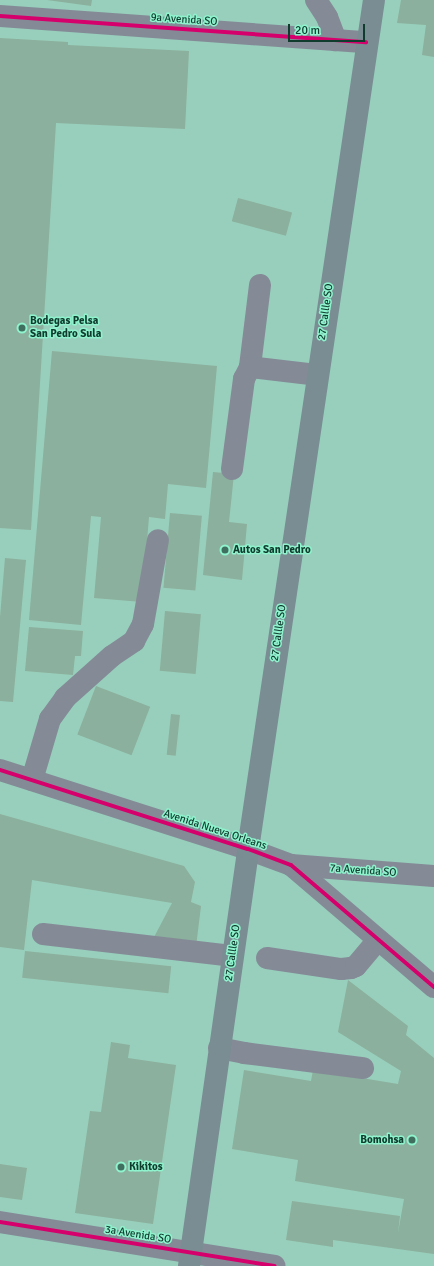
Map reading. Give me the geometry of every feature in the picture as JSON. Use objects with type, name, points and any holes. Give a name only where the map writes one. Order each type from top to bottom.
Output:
[{"type":"main road","name":"27 Callle SO","points":[[190,1259],[232,956],[366,42],[374,0]]},
{"type":"street","points":[[316,0],[327,17],[336,40]]},
{"type":"street","name":"9a Avenida SO","points":[[0,16],[366,42]]},
{"type":"street","points":[[232,469],[244,380],[250,367],[260,285]]},
{"type":"street","points":[[250,367],[317,375]]},
{"type":"street","points":[[32,780],[50,719],[64,698],[112,656],[134,641],[143,624],[158,540]]},
{"type":"street","name":"Avenida Nueva Orleans","points":[[0,770],[248,849],[291,865],[434,987]]},
{"type":"street","name":"7a Avenida SO","points":[[291,865],[434,876]]},
{"type":"street","points":[[43,934],[232,956]]},
{"type":"street","points":[[267,958],[341,969],[351,968],[356,966],[378,940]]},
{"type":"street","points":[[220,1048],[244,1054],[363,1068]]},
{"type":"street","name":"3a Avenida SO","points":[[0,1222],[190,1259],[274,1266]]},
{"type":"building","points":[[47,0],[92,0],[91,6]]},
{"type":"building","points":[[401,0],[434,0],[434,57],[422,55],[426,25],[397,23]]},
{"type":"building","name":"Bodegas Pelsa San Pedro Sula","points":[[0,38],[68,42],[68,45],[189,51],[185,129],[56,123],[31,530],[0,528]]},
{"type":"building","points":[[238,198],[292,212],[286,236],[232,221]]},
{"type":"building","points":[[52,351],[217,366],[206,488],[168,484],[165,519],[149,517],[142,602],[94,598],[101,517],[91,516],[81,625],[29,620]]},
{"type":"building","name":"Autos San Pedro","points":[[213,472],[234,474],[229,522],[247,524],[242,580],[203,575]]},
{"type":"building","points":[[170,513],[202,516],[195,591],[163,588]]},
{"type":"building","points":[[5,558],[26,560],[13,702],[0,701],[0,617]]},
{"type":"building","points":[[165,611],[201,614],[196,674],[160,671]]},
{"type":"building","points":[[29,627],[83,631],[81,656],[75,656],[73,675],[25,671]]},
{"type":"building","points":[[96,686],[150,707],[132,755],[77,735]]},
{"type":"building","points":[[171,714],[180,715],[176,756],[167,755]]},
{"type":"building","points":[[0,814],[184,866],[195,882],[191,902],[201,906],[196,947],[153,939],[172,903],[32,880],[24,950],[0,947]]},
{"type":"building","points":[[25,951],[171,966],[168,993],[22,978]]},
{"type":"building","points":[[348,980],[408,1026],[406,1035],[434,1058],[434,1254],[333,1240],[333,1247],[286,1240],[292,1201],[400,1216],[398,1233],[404,1199],[295,1181],[298,1160],[232,1149],[244,1070],[311,1081],[313,1070],[398,1084],[401,1071],[338,1032]]},
{"type":"building","name":"Kikitos","points":[[111,1042],[130,1045],[128,1058],[176,1065],[153,1224],[75,1213],[90,1111],[101,1112]]},
{"type":"building","points":[[0,1164],[27,1168],[22,1200],[0,1197]]},
{"type":"cycle path","points":[[0,16],[366,42]]},
{"type":"cycle path","points":[[0,770],[248,849],[291,865],[434,987]]},
{"type":"cycle path","points":[[0,1222],[274,1266]]},
{"type":"place","name":"Bodegas Pelsa San Pedro Sula","points":[[22,328]]},
{"type":"place","name":"Autos San Pedro","points":[[225,550]]},
{"type":"place","name":"Bomohsa","points":[[412,1140]]},
{"type":"place","name":"Kikitos","points":[[121,1167]]}]
